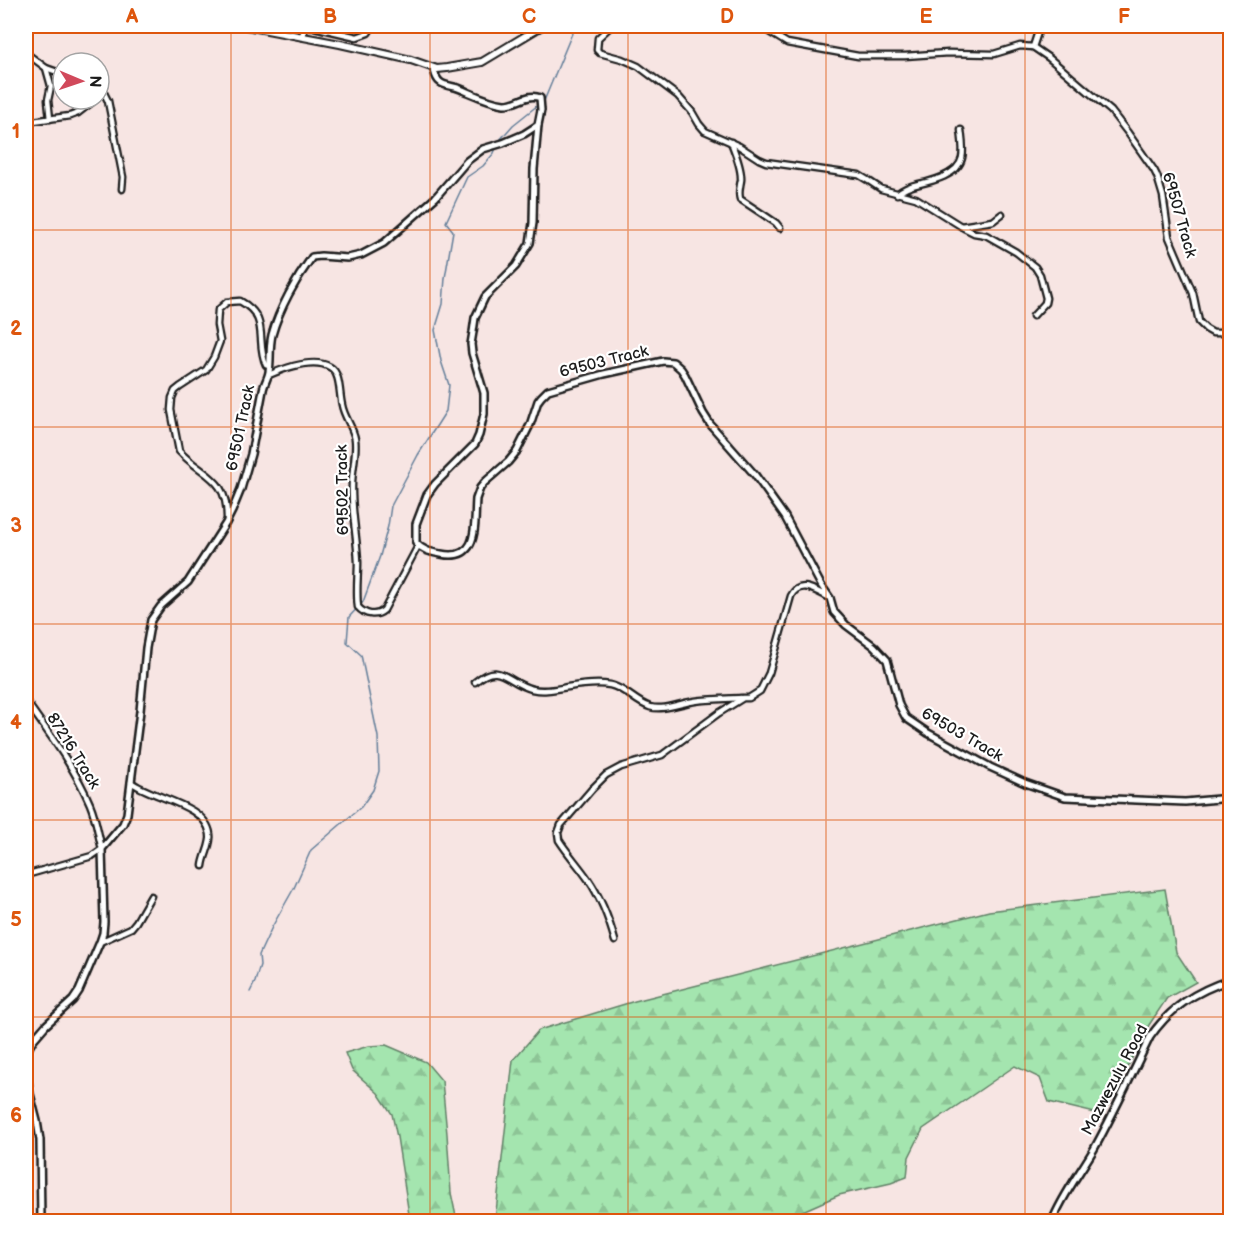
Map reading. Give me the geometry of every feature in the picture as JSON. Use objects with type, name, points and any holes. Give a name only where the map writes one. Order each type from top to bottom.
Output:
[{"type":"main road","points":[[246,26],[340,44],[411,60],[437,69],[482,62],[542,26]]},
{"type":"street","points":[[302,38],[305,29],[310,26],[357,37],[368,33],[373,26]]},
{"type":"street","points":[[611,26],[598,38],[597,47],[600,53],[638,66],[678,96],[705,131],[731,142],[766,162],[859,175],[881,189],[916,198],[961,226],[1016,252],[1035,267],[1040,275],[1046,298],[1045,303],[1033,316]]},
{"type":"street","points":[[769,32],[787,43],[851,55],[905,56],[934,53],[994,54],[1020,46],[1033,47],[1038,32],[1037,26]]},
{"type":"street","name":"69507 Track","points":[[1033,47],[1105,105],[1154,170],[1163,196],[1169,237],[1193,293],[1199,322],[1213,333],[1230,333]]},
{"type":"street","points":[[26,53],[51,70]]},
{"type":"street","points":[[46,68],[51,86],[48,100],[50,119]]},
{"type":"street","points":[[418,546],[415,531],[424,501],[435,484],[475,444],[479,435],[485,403],[482,384],[472,353],[475,318],[485,297],[516,266],[530,243],[533,223],[534,169],[538,125],[542,110],[539,97],[530,96],[511,104],[497,102],[442,84],[438,82],[435,74],[434,70],[437,69]]},
{"type":"street","points":[[33,121],[70,116],[81,111]]},
{"type":"street","points":[[110,111],[123,177],[122,189]]},
{"type":"street","name":"69501 Track","points":[[102,849],[126,819],[151,620],[161,606],[188,582],[226,523],[241,489],[251,454],[265,380],[269,375],[269,351],[283,303],[312,257],[348,258],[361,255],[384,243],[435,198],[466,161],[483,149],[524,134],[538,125]]},
{"type":"street","points":[[897,194],[907,187],[952,172],[957,168],[962,160],[961,130]]},
{"type":"street","points":[[731,142],[741,177],[740,200],[776,223],[780,228]]},
{"type":"street","points":[[961,226],[993,221],[1002,214]]},
{"type":"street","points":[[226,523],[225,495],[211,477],[178,451],[171,410],[172,398],[175,391],[202,373],[211,364],[220,341],[217,325],[218,310],[226,302],[240,301],[255,314],[261,331],[264,361],[269,366]]},
{"type":"street","name":"69503 Track","points":[[418,546],[425,551],[454,556],[463,553],[469,547],[474,535],[478,493],[485,482],[517,452],[538,401],[548,390],[604,374],[670,361],[681,369],[710,424],[773,499],[830,598],[834,612],[887,660],[906,718],[928,733],[990,767],[1025,783],[1065,797],[1185,802],[1230,798]]},
{"type":"street","name":"69502 Track","points":[[269,375],[288,367],[316,363],[330,367],[336,375],[342,410],[355,438],[352,501],[358,575],[358,607],[366,613],[379,614],[387,605],[418,546]]},
{"type":"street","points":[[475,682],[484,674],[493,672],[534,689],[610,685],[651,708],[694,701],[749,698],[760,691],[764,683],[795,589],[807,587],[830,598]]},
{"type":"street","points":[[615,941],[608,916],[598,896],[559,840],[559,828],[606,775],[621,767],[662,755],[743,698]]},
{"type":"street","name":"87216 Track","points":[[26,701],[78,780],[91,806],[102,849],[104,915],[103,933],[79,991],[73,1000],[40,1032],[28,1049],[27,1078],[38,1121],[40,1140],[41,1221]]},
{"type":"street","points":[[131,782],[188,808],[205,822],[210,833],[210,841],[203,866]]},
{"type":"street","points":[[26,875],[92,856],[102,849]]},
{"type":"street","points":[[100,942],[131,928],[151,896]]},
{"type":"street","name":"Mazwezulu Road","points":[[1052,1221],[1107,1125],[1157,1026],[1184,1001],[1230,980]]},
{"type":"green space","points":[[1165,889],[1176,952],[1196,982],[1167,998],[1149,1025],[1103,1115],[1049,1102],[1040,1078],[1015,1066],[923,1129],[909,1157],[907,1177],[839,1195],[798,1213],[749,1221],[495,1221],[513,1060],[539,1030],[635,1001],[989,911]]},
{"type":"green space","points":[[386,1045],[426,1062],[442,1081],[451,1193],[457,1221],[410,1221],[392,1114],[378,1093],[352,1070],[345,1053],[369,1046]]},
{"type":"waterway","points":[[544,101],[575,26]]},
{"type":"waterway","points":[[499,141],[513,125],[538,105]]},
{"type":"waterway","points":[[250,992],[260,965],[259,955],[311,850],[361,807],[373,790],[379,771],[378,737],[361,655],[347,642],[349,617],[363,602],[380,556],[391,506],[418,455],[446,411],[449,385],[441,361],[435,330],[443,304],[453,231],[446,222],[467,177],[483,166],[496,148]]}]
